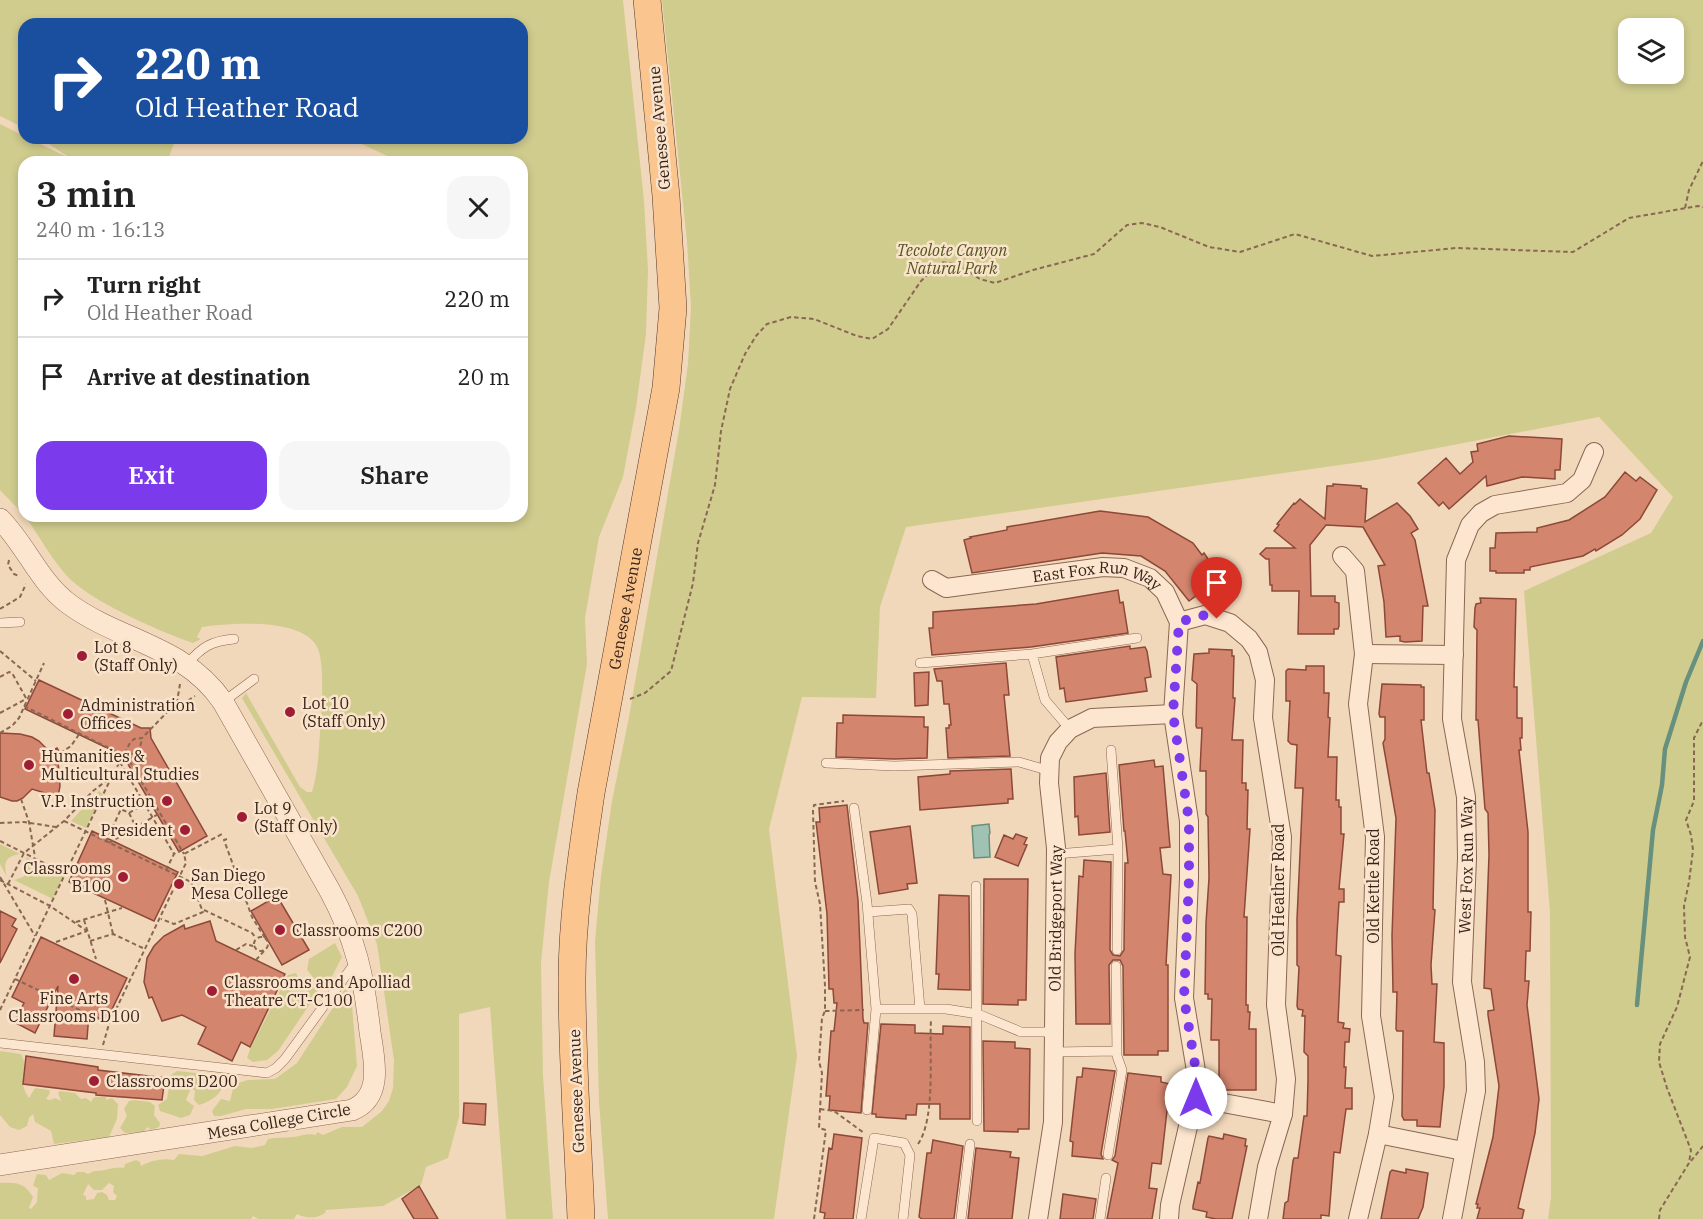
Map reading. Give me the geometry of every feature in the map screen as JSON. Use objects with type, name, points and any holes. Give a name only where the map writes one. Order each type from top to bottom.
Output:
[{"type":"main road","name":"Genesee Avenue","points":[[581,1219],[572,980],[583,848],[607,704],[666,388],[673,308],[666,196],[647,0]]},
{"type":"street","name":"West Fox Run Way","points":[[1452,1219],[1476,1090],[1462,982],[1467,858],[1466,797],[1452,718],[1456,560],[1470,525],[1480,513],[1495,505],[1567,493],[1581,480],[1594,452]]},
{"type":"street","name":"Mesa College Circle","points":[[0,519],[14,534],[50,585],[68,603],[184,673],[210,685],[223,702],[339,908],[359,959],[366,992],[375,1076],[368,1098],[357,1108],[0,1165]]},
{"type":"street","name":"Old Kettle Road","points":[[1342,556],[1355,571],[1364,654],[1358,704],[1375,837],[1371,1016],[1384,1097],[1378,1134],[1358,1219]]},
{"type":"street","name":"East Fox Run Way","points":[[932,580],[946,588],[1103,567],[1124,568],[1150,578],[1165,592],[1179,622],[1173,714],[1189,821],[1184,998],[1198,1083],[1170,1205],[1169,1219]]},
{"type":"street","name":"Old Heather Road","points":[[1179,622],[1205,615],[1230,623],[1249,639],[1258,652],[1265,680],[1263,718],[1282,837],[1276,1005],[1286,1078],[1283,1114],[1267,1167],[1258,1219]]},
{"type":"street","points":[[1364,654],[1454,655]]},
{"type":"street","points":[[1070,729],[1092,718],[1173,714]]},
{"type":"street","name":"Old Bridgeport Way","points":[[1038,1219],[1053,1122],[1056,854],[1049,783],[1050,758],[1058,742],[1070,729]]},
{"type":"street","points":[[1196,1098],[1283,1114]]},
{"type":"street","points":[[1378,1134],[1463,1151]]},
{"type":"lane","points":[[0,623],[20,622]]},
{"type":"lane","points":[[920,663],[1032,654],[1137,638]]},
{"type":"lane","points":[[184,673],[200,650],[219,640],[234,639]]},
{"type":"lane","points":[[1032,654],[1045,700],[1070,729]]},
{"type":"lane","points":[[223,702],[254,679]]},
{"type":"lane","points":[[1111,750],[1118,849],[1117,950]]},
{"type":"lane","points":[[826,763],[894,766],[1019,762],[1050,771]]},
{"type":"lane","points":[[854,808],[868,912],[876,1009],[867,1110]]},
{"type":"lane","points":[[1056,854],[1118,849]]},
{"type":"lane","points":[[976,886],[977,1121]]},
{"type":"lane","points":[[868,912],[909,909],[912,914],[920,1009]]},
{"type":"lane","points":[[0,1042],[267,1073],[285,1059],[359,959]]},
{"type":"lane","points":[[1108,1155],[1122,1070],[1117,1051],[1116,966]]},
{"type":"lane","points":[[876,1009],[946,1009],[978,1014],[1021,1032],[1054,1032]]},
{"type":"lane","points":[[1053,1052],[1117,1051]]},
{"type":"lane","points":[[861,1219],[874,1138],[904,1143],[910,1155],[903,1219]]},
{"type":"lane","points":[[962,1219],[970,1144]]},
{"type":"lane","points":[[1100,1219],[1106,1178]]},
{"type":"path","points":[[1685,208],[1689,190],[1703,161]]},
{"type":"path","points":[[607,704],[616,705],[645,693],[671,671],[693,583],[698,543],[715,485],[721,431],[730,389],[745,354],[767,324],[790,317],[814,319],[857,336],[872,339],[888,329],[921,281],[941,262],[957,264],[980,279],[995,283],[1094,254],[1128,225],[1142,223],[1160,227],[1209,247],[1240,252],[1295,234],[1372,256],[1456,248],[1573,252],[1629,218],[1703,207]]},
{"type":"path","points":[[0,609],[20,597],[26,586],[25,579],[15,574],[8,565],[11,554]]},
{"type":"path","points":[[0,651],[36,681]]},
{"type":"path","points":[[0,733],[15,724],[44,663]]},
{"type":"path","points":[[0,677],[9,672],[12,673],[27,699]]},
{"type":"path","points":[[0,1010],[112,776],[120,762],[140,747],[142,738],[177,702],[184,673]]},
{"type":"path","points":[[177,702],[184,703],[196,696]]},
{"type":"path","points":[[0,713],[27,699]]},
{"type":"path","points":[[24,706],[126,756],[184,854],[186,863],[109,1024],[102,1047]]},
{"type":"path","points":[[1689,1163],[1691,1150],[1659,1062],[1660,1044],[1677,1007],[1690,957],[1685,937],[1684,906],[1693,850],[1686,820],[1694,801],[1694,738],[1703,720]]},
{"type":"path","points":[[60,753],[71,746],[81,733]]},
{"type":"path","points":[[126,756],[132,740],[142,738]]},
{"type":"path","points":[[120,762],[174,855]]},
{"type":"path","points":[[8,884],[24,853],[64,821],[93,791],[112,776]]},
{"type":"path","points":[[21,799],[34,845],[35,858]]},
{"type":"path","points":[[102,800],[129,813],[136,827]]},
{"type":"path","points":[[129,813],[152,800]]},
{"type":"path","points":[[814,1219],[826,1130],[819,1128],[822,1073],[819,1061],[822,1018],[825,1011],[820,904],[815,882],[813,811],[814,804],[846,801],[854,808]]},
{"type":"path","points":[[108,842],[121,809]]},
{"type":"path","points":[[108,842],[160,813]]},
{"type":"path","points":[[0,817],[5,822]]},
{"type":"path","points":[[64,821],[191,882],[202,909],[252,933],[256,938]]},
{"type":"path","points":[[0,823],[28,822],[56,827]]},
{"type":"path","points":[[184,854],[224,833]]},
{"type":"path","points":[[227,839],[224,840],[253,916],[268,942],[267,947]]},
{"type":"path","points":[[0,841],[66,874]]},
{"type":"path","points":[[166,870],[174,855],[181,850]]},
{"type":"path","points":[[1,879],[50,906],[87,931]]},
{"type":"path","points":[[1,879],[35,938]]},
{"type":"path","points":[[105,900],[113,934]]},
{"type":"path","points":[[76,922],[122,908]]},
{"type":"path","points":[[160,918],[174,924],[203,912],[202,909]]},
{"type":"path","points":[[84,920],[96,959]]},
{"type":"path","points":[[56,942],[87,931]]},
{"type":"path","points":[[90,941],[113,934],[145,949]]},
{"type":"path","points":[[256,938],[265,938]]},
{"type":"path","points":[[254,946],[256,938]]},
{"type":"path","points":[[236,950],[246,944],[254,946],[259,951],[264,951]]},
{"type":"path","points":[[256,960],[270,944]]},
{"type":"path","points":[[15,979],[109,1024]]},
{"type":"path","points":[[825,1011],[876,1009]]},
{"type":"path","points":[[910,1155],[923,1137],[928,1119],[932,1009]]},
{"type":"path","points":[[820,1109],[834,1111],[859,1131],[874,1138]]},
{"type":"path","points":[[1659,1219],[1660,1210],[1689,1163],[1703,1146]]},
{"type":"green space","points":[[0,0],[623,0],[644,201],[648,270],[646,334],[636,408],[623,477],[599,537],[585,618],[587,664],[549,882],[541,963],[543,1075],[553,1219],[506,1219],[490,1007],[459,1014],[459,1117],[448,1158],[426,1167],[421,1185],[383,1206],[325,1210],[323,1214],[312,1218],[297,1214],[294,1219],[258,1219],[253,1216],[251,1219],[0,1219],[0,1183],[15,1183],[26,1188],[33,1197],[29,1208],[31,1209],[37,1202],[38,1188],[33,1186],[37,1174],[46,1175],[49,1180],[62,1173],[74,1175],[77,1172],[84,1172],[88,1174],[94,1171],[124,1168],[125,1164],[136,1160],[141,1166],[157,1160],[174,1160],[179,1154],[202,1156],[235,1146],[252,1148],[265,1145],[271,1138],[316,1135],[317,1132],[323,1135],[342,1127],[362,1127],[382,1111],[389,1101],[393,1088],[394,1060],[377,944],[358,896],[242,698],[246,693],[300,787],[307,792],[312,792],[317,765],[322,703],[322,673],[318,649],[310,639],[298,632],[266,624],[202,627],[197,637],[201,639],[193,643],[145,624],[78,586],[56,562],[29,522],[528,522],[528,156],[387,156],[362,144],[528,144],[528,18],[18,18],[18,125],[0,116]],"holes":[[[109,1183],[114,1186],[113,1192],[117,1196],[115,1200],[109,1200],[102,1192],[97,1193],[94,1199],[86,1200],[86,1196],[83,1195],[88,1184],[94,1190],[102,1190]]]},
{"type":"green space","name":"Tecolote Canyon Natural Park","points":[[662,0],[1703,0],[1703,1219],[1548,1219],[1551,1197],[1550,912],[1524,591],[1651,533],[1673,497],[1599,417],[1375,460],[906,527],[880,607],[876,698],[802,697],[769,829],[797,1056],[774,1219],[608,1219],[599,1102],[595,941],[601,876],[612,801],[629,717],[679,430],[688,364],[691,307],[687,242]]},
{"type":"green space","points":[[0,124],[18,133],[18,144],[40,144],[65,156],[18,156],[18,509],[0,490]]},
{"type":"green space","points":[[49,144],[174,144],[169,156],[67,156]]},
{"type":"green space","points":[[99,791],[103,794],[86,828],[71,821]]},
{"type":"green space","points":[[0,844],[20,854],[6,861],[7,877],[0,864]]},
{"type":"green space","points":[[26,857],[64,875],[53,899],[14,880],[23,877],[28,871]]},
{"type":"green space","points":[[335,943],[342,957],[328,984],[318,983],[307,970],[309,959]]},
{"type":"green space","points":[[296,973],[305,992],[312,987],[318,992],[278,1051],[267,1060],[253,1062],[247,1058],[250,1049],[288,975]]},
{"type":"green space","points":[[345,989],[351,994],[357,1066],[347,1087],[336,1099],[272,1109],[246,1109],[214,1116],[212,1111],[221,1099],[230,1101],[234,1084],[248,1080],[275,1079],[297,1063]]},
{"type":"green space","points":[[0,1051],[21,1054],[24,1064],[23,1084],[29,1098],[35,1088],[49,1090],[50,1093],[46,1099],[50,1100],[55,1098],[61,1101],[58,1093],[60,1091],[75,1093],[81,1099],[86,1098],[91,1102],[94,1097],[106,1097],[106,1100],[112,1098],[118,1104],[117,1119],[109,1137],[54,1144],[51,1131],[35,1122],[33,1114],[27,1126],[19,1130],[10,1127],[0,1115]]},
{"type":"green space","points":[[177,1071],[196,1073],[197,1080],[217,1078],[224,1081],[223,1086],[215,1097],[199,1105],[194,1100],[195,1091],[191,1088],[186,1100],[194,1106],[190,1115],[181,1118],[160,1111],[158,1105],[167,1099],[171,1075]]},
{"type":"green space","points":[[129,1101],[150,1102],[155,1106],[154,1115],[160,1123],[159,1127],[151,1130],[147,1127],[144,1132],[125,1133],[120,1128],[127,1116],[124,1109]]},
{"type":"shaded area","points":[[989,824],[990,857],[974,858],[972,826]]},
{"type":"building","points":[[1509,436],[1562,439],[1560,470],[1555,470],[1555,479],[1522,477],[1487,486],[1486,476],[1449,509],[1443,502],[1439,506],[1418,483],[1446,458],[1460,474],[1473,462],[1471,452],[1478,451],[1477,444]]},
{"type":"building","points":[[1625,472],[1636,481],[1640,477],[1657,490],[1640,519],[1622,535],[1596,551],[1595,549],[1583,556],[1530,567],[1530,570],[1524,570],[1524,573],[1490,571],[1490,548],[1495,548],[1496,533],[1537,532],[1537,528],[1569,520],[1605,497]]},
{"type":"building","points":[[1333,484],[1361,486],[1367,489],[1365,522],[1397,503],[1410,516],[1418,529],[1411,533],[1415,540],[1428,606],[1423,606],[1422,641],[1405,642],[1400,641],[1400,636],[1386,637],[1384,602],[1378,566],[1385,565],[1363,527],[1326,525],[1310,545],[1311,596],[1335,596],[1335,602],[1339,603],[1339,626],[1338,629],[1334,629],[1334,634],[1298,634],[1299,591],[1272,591],[1269,559],[1260,554],[1266,548],[1295,548],[1274,531],[1279,525],[1277,524],[1300,499],[1325,519],[1327,486],[1333,486]]},
{"type":"building","points":[[1100,511],[1148,517],[1193,543],[1202,555],[1204,553],[1222,583],[1203,596],[1200,593],[1189,601],[1165,571],[1141,556],[1102,553],[972,573],[964,540],[970,537],[1007,530],[1007,527]]},
{"type":"building","points":[[1118,590],[1120,603],[1123,602],[1128,633],[1031,647],[932,655],[929,628],[933,628],[933,612],[1036,604]]},
{"type":"building","points":[[1480,598],[1516,599],[1514,687],[1517,687],[1517,718],[1522,718],[1521,750],[1519,750],[1528,832],[1528,912],[1531,912],[1530,951],[1526,951],[1525,981],[1529,981],[1527,1005],[1539,1099],[1535,1133],[1518,1208],[1524,1210],[1522,1219],[1477,1219],[1480,1208],[1477,1208],[1478,1204],[1476,1204],[1493,1137],[1499,1086],[1488,1015],[1488,1011],[1494,1010],[1491,989],[1484,988],[1489,855],[1488,813],[1485,809],[1478,720],[1476,720],[1477,630],[1474,627],[1475,608],[1476,604],[1481,603]]},
{"type":"building","points":[[1130,646],[1130,649],[1145,647],[1147,651],[1151,677],[1145,678],[1147,691],[1066,702],[1064,688],[1060,689],[1056,657]]},
{"type":"building","points":[[1209,649],[1232,650],[1232,656],[1234,656],[1233,698],[1235,698],[1232,740],[1243,740],[1242,783],[1246,783],[1246,790],[1248,790],[1247,829],[1250,829],[1244,917],[1247,917],[1246,1005],[1250,1012],[1249,1029],[1256,1029],[1256,1090],[1219,1090],[1219,1040],[1211,1040],[1212,999],[1208,999],[1208,994],[1205,994],[1209,878],[1208,817],[1206,814],[1206,771],[1200,771],[1202,728],[1196,726],[1197,684],[1192,680],[1194,654],[1209,653]]},
{"type":"building","points":[[1006,663],[1009,695],[1004,695],[1010,756],[948,758],[946,728],[951,725],[949,704],[944,704],[942,681],[937,681],[934,669]]},
{"type":"building","points":[[1306,666],[1324,666],[1324,693],[1329,693],[1328,757],[1337,757],[1336,800],[1339,800],[1339,807],[1341,807],[1341,834],[1344,834],[1339,889],[1344,889],[1344,902],[1339,902],[1336,955],[1341,956],[1338,1022],[1344,1023],[1343,1028],[1350,1029],[1349,1042],[1345,1042],[1344,1067],[1346,1067],[1345,1088],[1352,1088],[1352,1109],[1346,1109],[1340,1153],[1334,1152],[1329,1216],[1321,1215],[1321,1219],[1283,1219],[1285,1203],[1288,1201],[1293,1161],[1294,1158],[1298,1158],[1304,1116],[1307,1116],[1308,1080],[1308,1056],[1304,1052],[1305,1016],[1302,1016],[1303,1010],[1298,1009],[1297,1006],[1299,967],[1297,965],[1297,919],[1303,788],[1295,788],[1297,745],[1288,741],[1290,701],[1286,701],[1286,671],[1288,669],[1306,670]]},
{"type":"building","points":[[929,672],[928,705],[915,706],[914,673]]},
{"type":"building","points":[[39,680],[141,728],[150,728],[151,738],[207,836],[179,852],[125,759],[122,759],[122,755],[25,709]]},
{"type":"building","points":[[1382,684],[1424,687],[1424,720],[1421,720],[1427,773],[1429,773],[1435,810],[1433,909],[1435,910],[1431,965],[1432,984],[1437,984],[1434,1042],[1444,1043],[1444,1086],[1440,1127],[1417,1126],[1417,1120],[1404,1120],[1402,1116],[1403,1031],[1396,1029],[1397,992],[1393,992],[1392,936],[1396,818],[1383,743],[1385,717],[1380,717],[1379,714]]},
{"type":"building","points":[[843,715],[924,717],[924,727],[928,727],[927,758],[836,757],[837,723],[843,723]]},
{"type":"building","name":"Humanities & Multicultural Studies","points":[[0,733],[32,737],[50,752],[57,748],[63,758],[58,760],[60,786],[58,797],[32,789],[17,801],[0,797]]},
{"type":"building","points":[[1154,760],[1155,767],[1163,766],[1170,847],[1160,848],[1163,874],[1171,875],[1166,965],[1168,965],[1168,1051],[1158,1051],[1158,1055],[1124,1055],[1123,966],[1120,960],[1113,960],[1109,965],[1110,1024],[1076,1024],[1075,954],[1079,876],[1083,877],[1084,860],[1111,862],[1110,950],[1113,955],[1120,956],[1124,950],[1125,863],[1128,863],[1119,765]]},
{"type":"building","points":[[1011,769],[1013,799],[1008,799],[1008,803],[920,810],[918,777],[950,774],[950,771]]},
{"type":"building","points":[[1106,773],[1110,832],[1079,835],[1078,816],[1075,817],[1074,777]]},
{"type":"building","points":[[847,805],[858,900],[863,1019],[864,1023],[868,1023],[861,1113],[829,1110],[830,1096],[826,1096],[831,1031],[834,1031],[837,1003],[834,1003],[833,989],[829,989],[827,914],[816,822],[820,822],[819,808]]},
{"type":"building","points":[[910,826],[917,883],[907,884],[908,889],[879,894],[870,832]]},
{"type":"building","name":"Classrooms B100","points":[[92,831],[178,872],[154,921],[69,882]]},
{"type":"building","points":[[1016,834],[1027,838],[1024,844],[1027,845],[1018,866],[995,857],[1004,835],[1013,839]]},
{"type":"building","points":[[984,879],[1028,879],[1026,1000],[1018,1000],[1018,1005],[983,1004]]},
{"type":"building","points":[[939,895],[969,896],[970,990],[938,989],[939,974],[936,974]]},
{"type":"building","name":"Classrooms C200","points":[[277,896],[309,950],[282,965],[251,911]]},
{"type":"building","points":[[0,911],[16,919],[12,926],[17,929],[0,963]]},
{"type":"building","name":"Classrooms and Apolliad Theatre CT-C100","points":[[210,921],[216,941],[285,974],[250,1047],[241,1042],[232,1061],[198,1044],[206,1027],[182,1015],[162,1021],[152,997],[149,998],[144,982],[147,958],[164,936],[184,925],[185,929]]},
{"type":"building","name":"Fine Arts Classrooms D100","points":[[41,937],[127,978],[106,1022],[89,1013],[87,1039],[54,1036],[58,986],[35,1033],[14,1022],[24,1003],[12,997]]},
{"type":"building","points":[[881,1024],[915,1025],[915,1033],[943,1034],[943,1026],[970,1027],[970,1119],[940,1119],[940,1104],[917,1104],[916,1115],[906,1115],[906,1119],[876,1117],[876,1114],[872,1114]]},
{"type":"building","points":[[983,1041],[1015,1042],[1015,1048],[1030,1049],[1029,1129],[1018,1129],[1018,1132],[984,1131]]},
{"type":"building","name":"Classrooms D200","points":[[26,1056],[98,1067],[98,1070],[165,1078],[162,1100],[96,1095],[96,1093],[23,1084]]},
{"type":"building","points":[[1083,1068],[1115,1071],[1101,1154],[1103,1159],[1072,1156],[1073,1142],[1070,1141],[1077,1077],[1082,1077]]},
{"type":"building","points":[[1128,1073],[1161,1077],[1161,1082],[1170,1084],[1161,1164],[1152,1163],[1149,1188],[1157,1189],[1152,1219],[1107,1219],[1118,1163],[1112,1160],[1115,1156]]},
{"type":"building","points":[[464,1103],[486,1104],[485,1125],[463,1123]]},
{"type":"building","points":[[834,1134],[862,1138],[853,1219],[824,1219],[825,1213],[820,1212],[829,1148],[832,1149]]},
{"type":"building","points":[[1224,1134],[1246,1139],[1245,1146],[1247,1146],[1232,1219],[1216,1219],[1206,1217],[1207,1212],[1193,1209],[1193,1206],[1198,1182],[1200,1183],[1208,1138],[1209,1136],[1223,1139]]},
{"type":"building","points":[[933,1140],[963,1146],[954,1219],[922,1219],[919,1217],[927,1153],[931,1153]]},
{"type":"building","points":[[976,1148],[1011,1152],[1010,1157],[1019,1158],[1012,1219],[968,1219]]},
{"type":"building","points":[[1406,1169],[1428,1173],[1423,1207],[1418,1219],[1381,1219],[1390,1172],[1392,1170],[1406,1173]]},
{"type":"building","points":[[419,1186],[438,1219],[414,1219],[402,1199]]},
{"type":"building","points":[[1063,1194],[1096,1199],[1093,1219],[1060,1219]]},
{"type":"waterway","points":[[1637,1005],[1653,830],[1662,785],[1665,749],[1686,682],[1703,641]]},
{"type":"place","name":"Lot 8 (Staff Only)","points":[[82,656]]},
{"type":"place","name":"Lot 10 (Staff Only)","points":[[290,712]]},
{"type":"place","name":"Administration Offices","points":[[68,714]]},
{"type":"place","name":"Humanities & Multicultural Studies","points":[[29,765]]},
{"type":"place","name":"V.P. Instruction","points":[[167,801]]},
{"type":"place","name":"Lot 9 (Staff Only)","points":[[242,817]]},
{"type":"place","name":"President","points":[[185,830]]},
{"type":"place","name":"Classrooms B100","points":[[123,877]]},
{"type":"place","name":"San Diego Mesa College","points":[[179,884]]},
{"type":"place","name":"Classrooms C200","points":[[280,930]]},
{"type":"place","name":"Fine Arts Classrooms D100","points":[[74,979]]},
{"type":"place","name":"Classrooms and Apolliad Theatre CT-C100","points":[[212,991]]},
{"type":"place","name":"Classrooms D200","points":[[94,1081]]},
{"type":"route","points":[[1196,1098],[1198,1083],[1184,998],[1189,821],[1173,714],[1179,622],[1205,615],[1217,619]]}]
